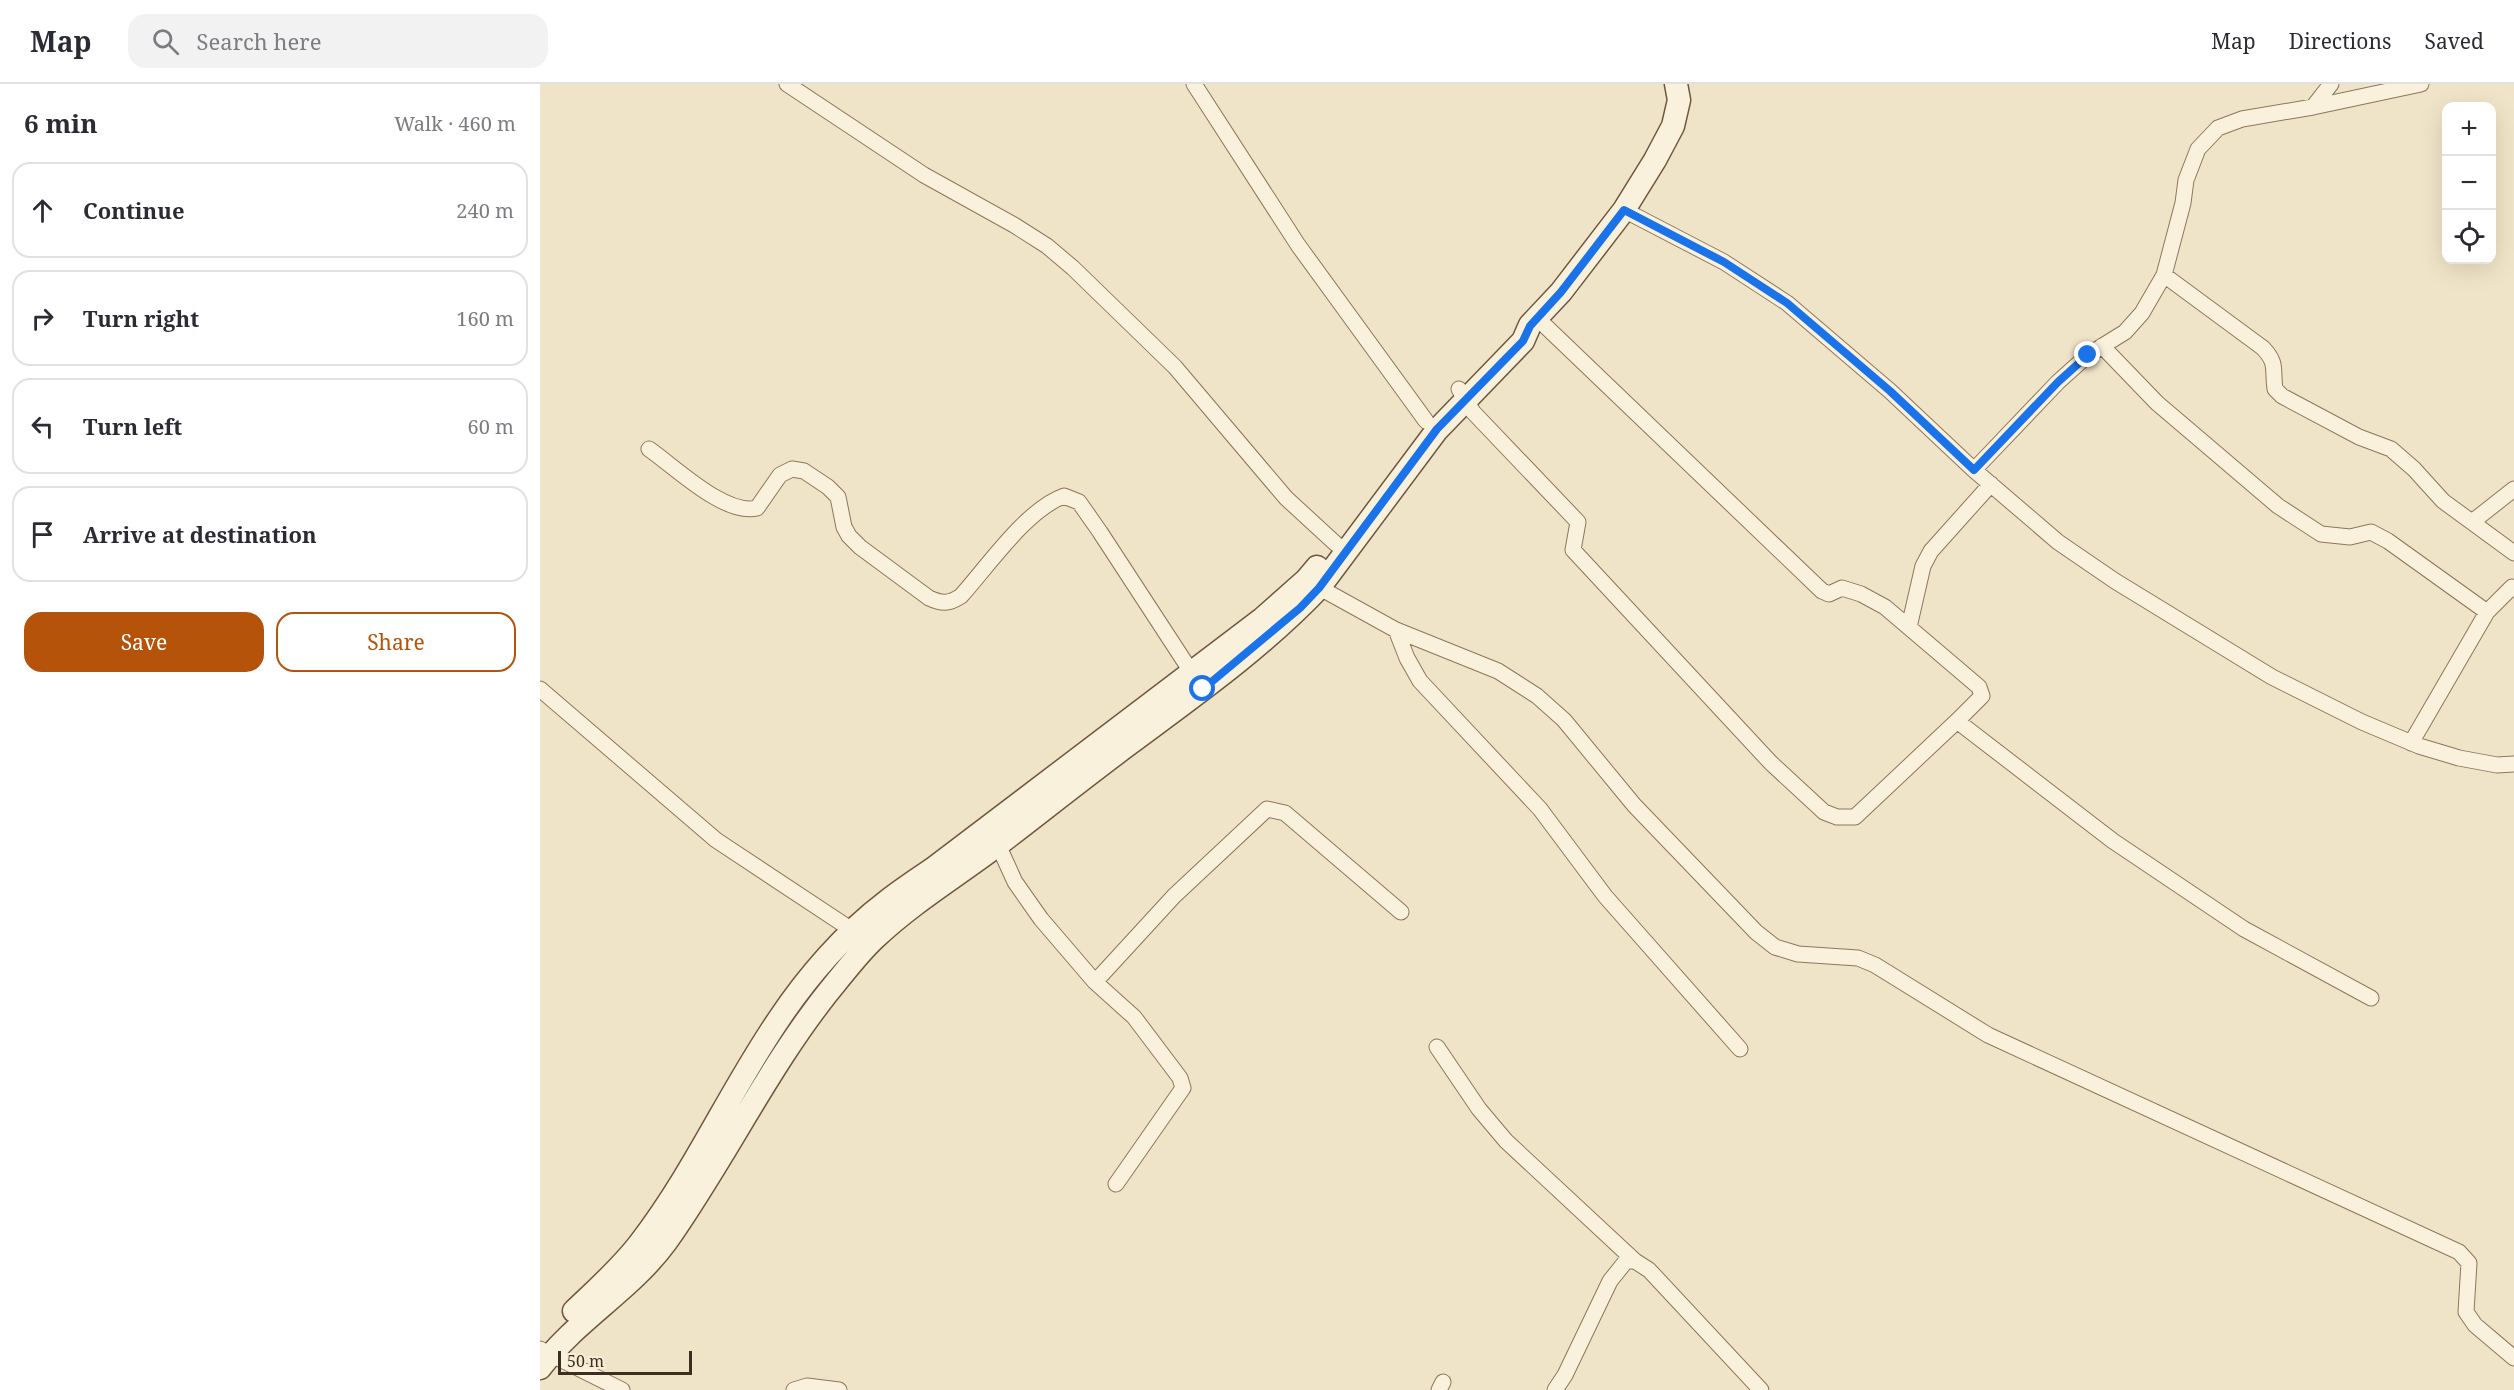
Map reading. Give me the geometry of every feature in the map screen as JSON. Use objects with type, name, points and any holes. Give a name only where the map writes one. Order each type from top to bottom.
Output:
[{"type":"street","points":[[787,84],[924,176],[1014,225],[1047,246],[1073,268],[1175,367],[1286,498],[1341,547]]},
{"type":"street","points":[[1194,84],[1298,245],[1426,421]]},
{"type":"street","points":[[1341,547],[1426,421],[1462,394],[1523,341],[1534,322],[1561,292],[1624,210],[1673,126],[1679,100],[1676,84]]},
{"type":"street","points":[[2313,107],[2331,84]]},
{"type":"street","points":[[1974,470],[2058,382],[2088,355],[2125,332],[2142,313],[2164,275],[2186,180],[2198,149],[2218,128],[2242,119],[2313,107],[2421,84]]},
{"type":"street","points":[[1624,210],[1724,262],[1787,303],[1890,391],[1974,470],[2058,542],[2154,605],[2272,677],[2362,722],[2411,743],[2459,758],[2497,765],[2514,764]]},
{"type":"street","points":[[2164,275],[2271,357],[2275,366],[2275,389],[2282,396],[2359,437],[2391,449],[2414,469],[2444,501],[2514,553]]},
{"type":"street","points":[[1462,394],[1473,412],[1578,522],[1573,550],[1771,763],[1824,812],[1837,817],[1855,817],[1982,696],[1979,687],[1885,607],[1861,594],[1842,588],[1829,594],[1822,591],[1534,322]]},
{"type":"street","points":[[2102,346],[2157,403],[2278,506],[2321,534],[2350,537],[2371,532],[2487,612]]},
{"type":"street","points":[[993,835],[1210,684],[1300,608],[1312,584],[1437,429],[1462,394]]},
{"type":"street","points":[[649,448],[719,500],[747,510],[757,508],[780,475],[792,469],[814,476],[838,497],[844,527],[860,547],[929,598],[941,603],[952,602],[961,596],[1031,517],[1048,502],[1064,496],[1078,502],[1101,532],[1192,673]]},
{"type":"street","points":[[1908,627],[1923,566],[1931,551],[1991,484]]},
{"type":"street","points":[[2472,522],[2514,489]]},
{"type":"street","points":[[543,1354],[639,1245],[699,1155],[732,1093],[775,1026],[819,969],[862,937],[926,895],[993,835],[1192,673],[1312,584]]},
{"type":"street","points":[[1312,584],[1396,630],[1498,671],[1537,696],[1564,720],[1634,805],[1756,932],[1775,947],[1798,954],[1858,958],[1875,965],[1988,1035],[2459,1252],[2469,1263],[2466,1312],[2475,1325],[2514,1358]]},
{"type":"street","points":[[2411,743],[2487,612],[2498,599],[2512,587],[2514,588]]},
{"type":"street","points":[[1396,630],[1407,658],[1420,681],[1540,809],[1605,896],[1740,1049]]},
{"type":"street","points":[[540,690],[716,840],[862,937]]},
{"type":"street","points":[[1957,721],[2132,854],[2244,929],[2371,998]]},
{"type":"street","points":[[1095,982],[1174,896],[1267,809],[1284,813],[1401,912]]},
{"type":"street","points":[[993,835],[1015,882],[1030,905],[1095,982],[1134,1017],[1177,1072],[1183,1088],[1116,1184]]},
{"type":"street","points":[[543,1354],[638,1274],[664,1244],[708,1178],[794,1037],[862,937]]},
{"type":"street","points":[[775,1026],[794,1037]]},
{"type":"street","points":[[1437,1047],[1479,1109],[1506,1141],[1635,1261],[1649,1270],[1761,1390]]},
{"type":"street","points":[[1555,1390],[1610,1281],[1626,1261],[1635,1261]]},
{"type":"street","points":[[543,1354],[622,1390]]},
{"type":"street","points":[[794,1390],[807,1386],[839,1390]]},
{"type":"route","points":[[1203,689],[1300,608],[1319,588],[1437,429],[1523,341],[1530,326],[1561,292],[1624,210],[1724,262],[1787,303],[1890,391],[1974,470],[2058,382],[2088,355]]}]
